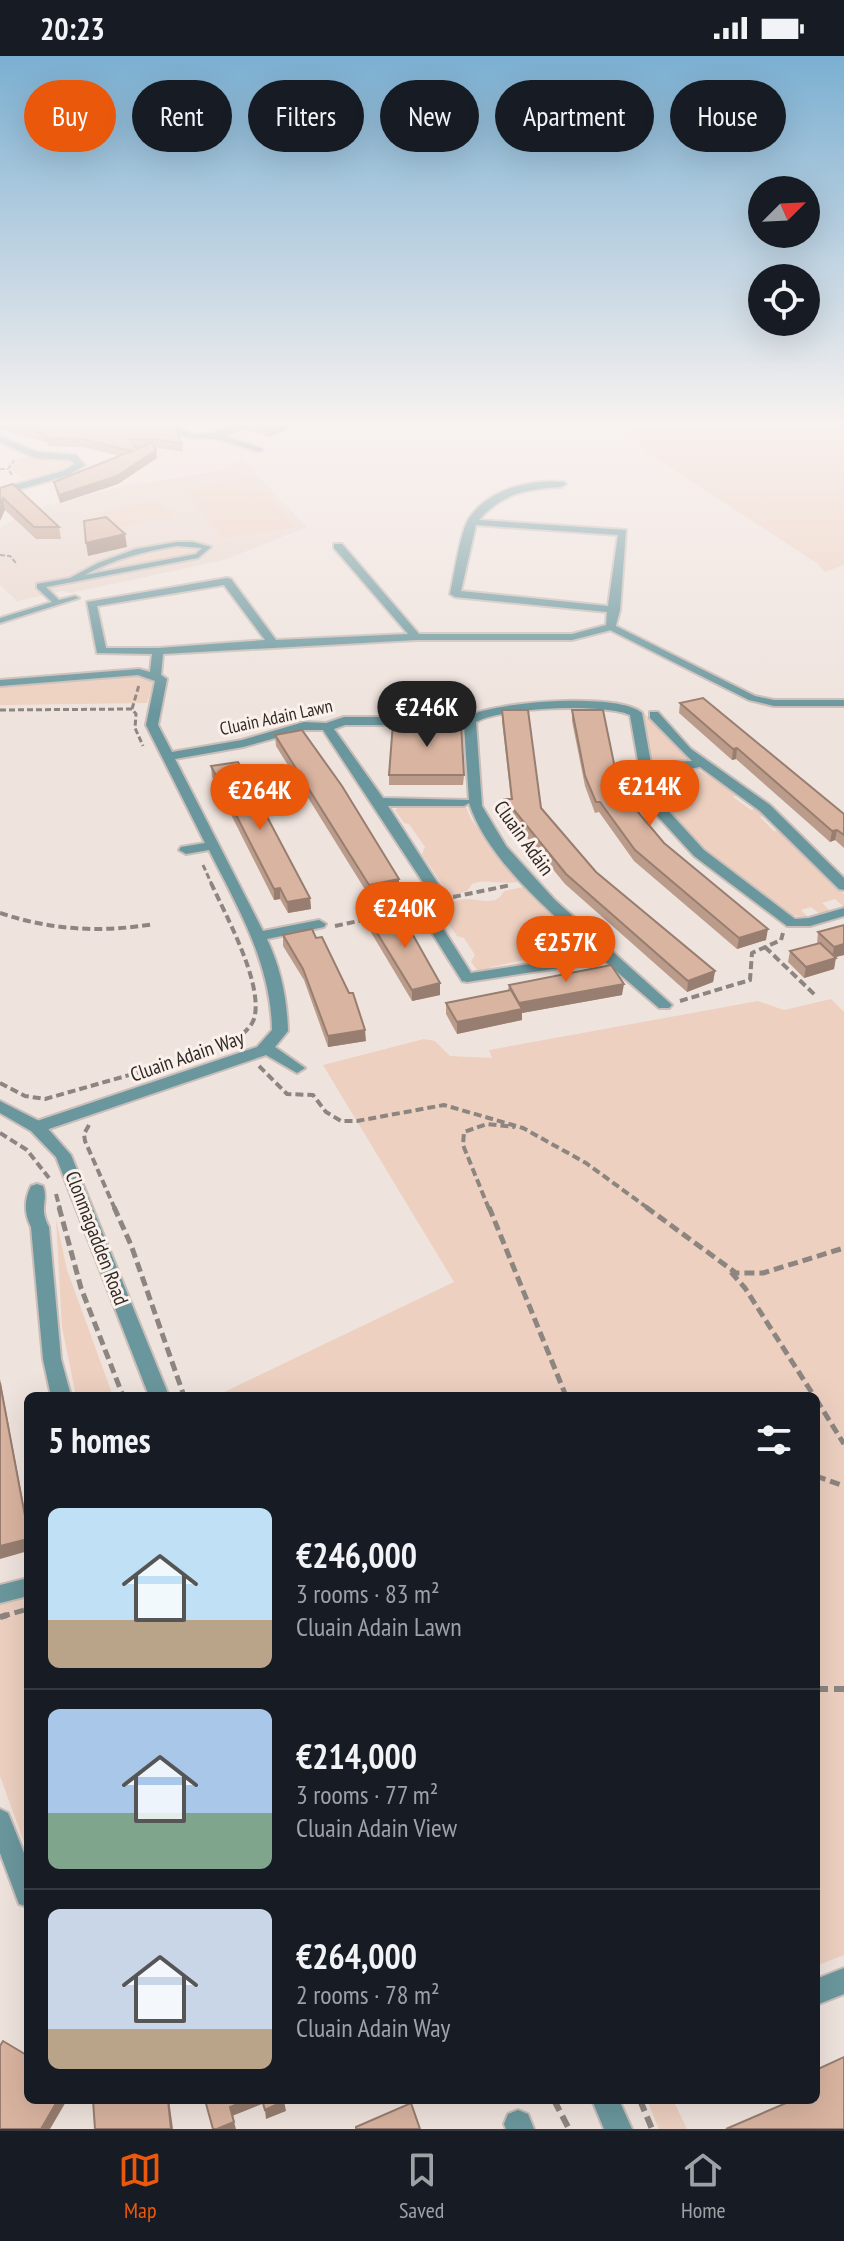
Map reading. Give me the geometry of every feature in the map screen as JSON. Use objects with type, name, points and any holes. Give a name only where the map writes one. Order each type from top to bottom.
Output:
[{"type":"street","points":[[476,518],[472,522],[455,594],[615,610]]},
{"type":"street","points":[[273,643],[227,581],[91,604],[101,651],[158,651],[416,637],[572,637],[611,627],[623,532],[472,522]]},
{"type":"street","points":[[338,546],[416,637]]},
{"type":"street","name":"Cluain Adain Way","points":[[37,1127],[266,1048],[280,1031],[280,998],[271,961],[152,725],[161,679],[149,674],[158,651]]},
{"type":"street","points":[[0,683],[149,674]]},
{"type":"street","name":"Cluain Adain Lawn","points":[[167,757],[243,743],[304,726],[327,727],[344,721],[470,721],[475,715],[508,708],[629,709],[636,713],[644,767]]},
{"type":"street","points":[[654,715],[687,752],[765,808],[844,886]]},
{"type":"street","name":"Cluain Adáin","points":[[470,721],[476,806],[494,837],[529,881],[603,953],[664,1005]]},
{"type":"street","points":[[327,727],[437,893],[427,914],[467,978],[592,959],[603,953]]},
{"type":"street","points":[[701,763],[679,767],[644,767],[656,806],[687,842],[792,923],[810,922],[844,912]]},
{"type":"street","name":"Cluain Adáin","points":[[379,802],[464,802]]},
{"type":"street","points":[[191,849],[214,845]]},
{"type":"street","points":[[259,936],[319,924]]},
{"type":"street","points":[[266,1048],[297,1068]]},
{"type":"street","name":"Clonmagadden Road","points":[[0,1106],[37,1127],[63,1155],[76,1181],[157,1392]]},
{"type":"street","points":[[47,1187],[33,1214],[40,1227],[52,1359],[60,1392]]},
{"type":"street","points":[[0,1594],[24,1588]]},
{"type":"street","points":[[0,1821],[24,1884]]},
{"type":"street","points":[[820,1990],[844,1981]]},
{"type":"street","points":[[607,2104],[618,2129]]},
{"type":"lane","points":[[56,602],[40,586],[198,556],[207,547],[183,542],[162,547],[100,565],[73,579]]},
{"type":"lane","points":[[0,621],[75,598]]},
{"type":"lane","points":[[611,627],[752,698],[774,703],[844,703]]},
{"type":"path","points":[[0,555],[10,556],[16,563]]},
{"type":"path","points":[[132,709],[149,674]]},
{"type":"path","points":[[0,710],[132,709]]},
{"type":"path","points":[[132,709],[136,714],[135,728],[148,756]]},
{"type":"path","points":[[191,849],[248,971],[256,1004],[251,1024],[237,1039],[223,1046]]},
{"type":"path","points":[[436,895],[447,898],[529,881]]},
{"type":"path","points":[[0,913],[41,926],[87,931],[117,931],[154,924]]},
{"type":"path","points":[[319,924],[335,926],[376,917]]},
{"type":"path","points":[[664,1005],[712,994],[750,980],[752,953],[781,940],[785,927],[792,923]]},
{"type":"path","points":[[765,947],[815,995]]},
{"type":"path","points":[[0,1083],[37,1099],[61,1097],[171,1063]]},
{"type":"path","points":[[245,1071],[259,1066],[287,1094],[313,1095],[326,1112],[341,1121],[357,1121],[444,1105],[523,1128],[586,1163],[730,1271],[752,1298],[811,1392]]},
{"type":"path","points":[[90,1124],[84,1137],[131,1245],[183,1392]]},
{"type":"path","points":[[523,1128],[478,1126],[464,1132],[463,1145],[564,1392]]},
{"type":"path","points":[[0,1133],[27,1150],[47,1187],[81,1288],[121,1392]]},
{"type":"path","points":[[730,1271],[763,1273],[844,1248]]},
{"type":"path","points":[[820,1406],[844,1444]]},
{"type":"path","points":[[820,1477],[844,1486]]},
{"type":"path","points":[[0,1617],[24,1610]]},
{"type":"path","points":[[820,1689],[844,1689]]},
{"type":"path","points":[[556,2104],[569,2129]]},
{"type":"path","points":[[642,2104],[652,2129]]},
{"type":"shaded area","points":[[16,518],[298,518],[307,527],[224,560],[70,593],[62,591],[17,601],[0,585],[0,529]]},
{"type":"shaded area","points":[[103,518],[162,518],[115,528]]},
{"type":"shaded area","points":[[206,518],[287,518],[296,527],[224,539]]},
{"type":"shaded area","points":[[747,518],[844,518],[844,565],[825,572],[818,564]]},
{"type":"shaded area","points":[[181,546],[201,548],[190,556],[113,571],[109,568]]},
{"type":"shaded area","points":[[142,675],[154,679],[147,703],[0,705],[0,685]]},
{"type":"shaded area","points":[[644,713],[687,760],[656,763],[650,758],[641,714]]},
{"type":"shaded area","points":[[697,769],[738,794],[733,797],[751,810],[757,808],[765,815],[760,817],[774,831],[780,830],[844,894],[844,907],[835,899],[822,903],[830,911],[820,914],[811,907],[801,910],[808,917],[787,915],[697,843],[660,802],[653,773]]},
{"type":"shaded area","points":[[399,807],[466,807],[471,819],[518,882],[478,882],[467,891],[450,896],[422,854],[425,847],[395,810]]},
{"type":"shaded area","points":[[523,887],[590,953],[548,959],[538,957],[491,967],[489,972],[478,971],[471,962],[475,955],[441,913],[458,900],[492,901],[504,891]]},
{"type":"shaded area","points":[[831,999],[844,1012],[844,1955],[820,1964],[820,1392],[224,1392],[454,1282],[323,1065],[424,1039],[435,1041],[450,1056],[492,1058],[489,1050],[758,1001],[784,1010]]},
{"type":"shaded area","points":[[56,1219],[67,1270],[112,1392],[75,1392],[62,1327]]},
{"type":"shaded area","points":[[24,1598],[24,1842],[0,1776],[0,1605]]},
{"type":"shaded area","points":[[649,2104],[675,2104],[687,2129],[659,2129]]},
{"type":"building","points":[[24,518],[49,518],[59,527],[34,527]]},
{"type":"building","points":[[107,518],[125,534],[86,543],[84,521]]},
{"type":"building","points":[[703,698],[844,814],[844,835],[837,830],[832,831],[680,703]]},
{"type":"building","points":[[502,710],[528,710],[541,808],[596,872],[715,971],[688,981],[566,874],[505,799],[512,799]]},
{"type":"building","points":[[572,710],[603,710],[617,778],[627,799],[664,843],[768,929],[739,938],[635,850],[600,802],[596,802],[585,776]]},
{"type":"building","points":[[393,723],[461,723],[464,775],[389,775]]},
{"type":"building","points":[[302,730],[342,786],[399,879],[369,885],[275,735]]},
{"type":"building","points":[[238,762],[310,898],[287,902],[280,888],[274,889],[211,766]]},
{"type":"building","points":[[400,912],[440,983],[412,990],[368,918]]},
{"type":"building","points":[[844,925],[844,944],[834,947],[818,932]]},
{"type":"building","points":[[312,929],[316,938],[322,937],[349,993],[353,993],[365,1030],[328,1036],[303,969],[283,935]]},
{"type":"building","points":[[820,943],[836,958],[806,967],[790,951]]},
{"type":"building","points":[[611,965],[624,984],[519,1003],[509,985]]},
{"type":"building","points":[[511,990],[522,1009],[457,1022],[446,1003]]},
{"type":"building","points":[[0,1383],[24,1511],[24,1540],[0,1546]]},
{"type":"building","points":[[3,2041],[24,2054],[24,2104],[56,2104],[41,2129],[0,2129],[0,2046]]},
{"type":"building","points":[[844,2057],[844,2129],[726,2129],[784,2104],[820,2104],[820,2068]]},
{"type":"building","points":[[93,2104],[168,2104],[171,2129],[95,2129]]},
{"type":"building","points":[[206,2104],[237,2104],[230,2107],[234,2122],[213,2129]]},
{"type":"building","points":[[263,2104],[278,2104],[265,2110]]},
{"type":"building","points":[[411,2104],[420,2129],[356,2129]]}]
